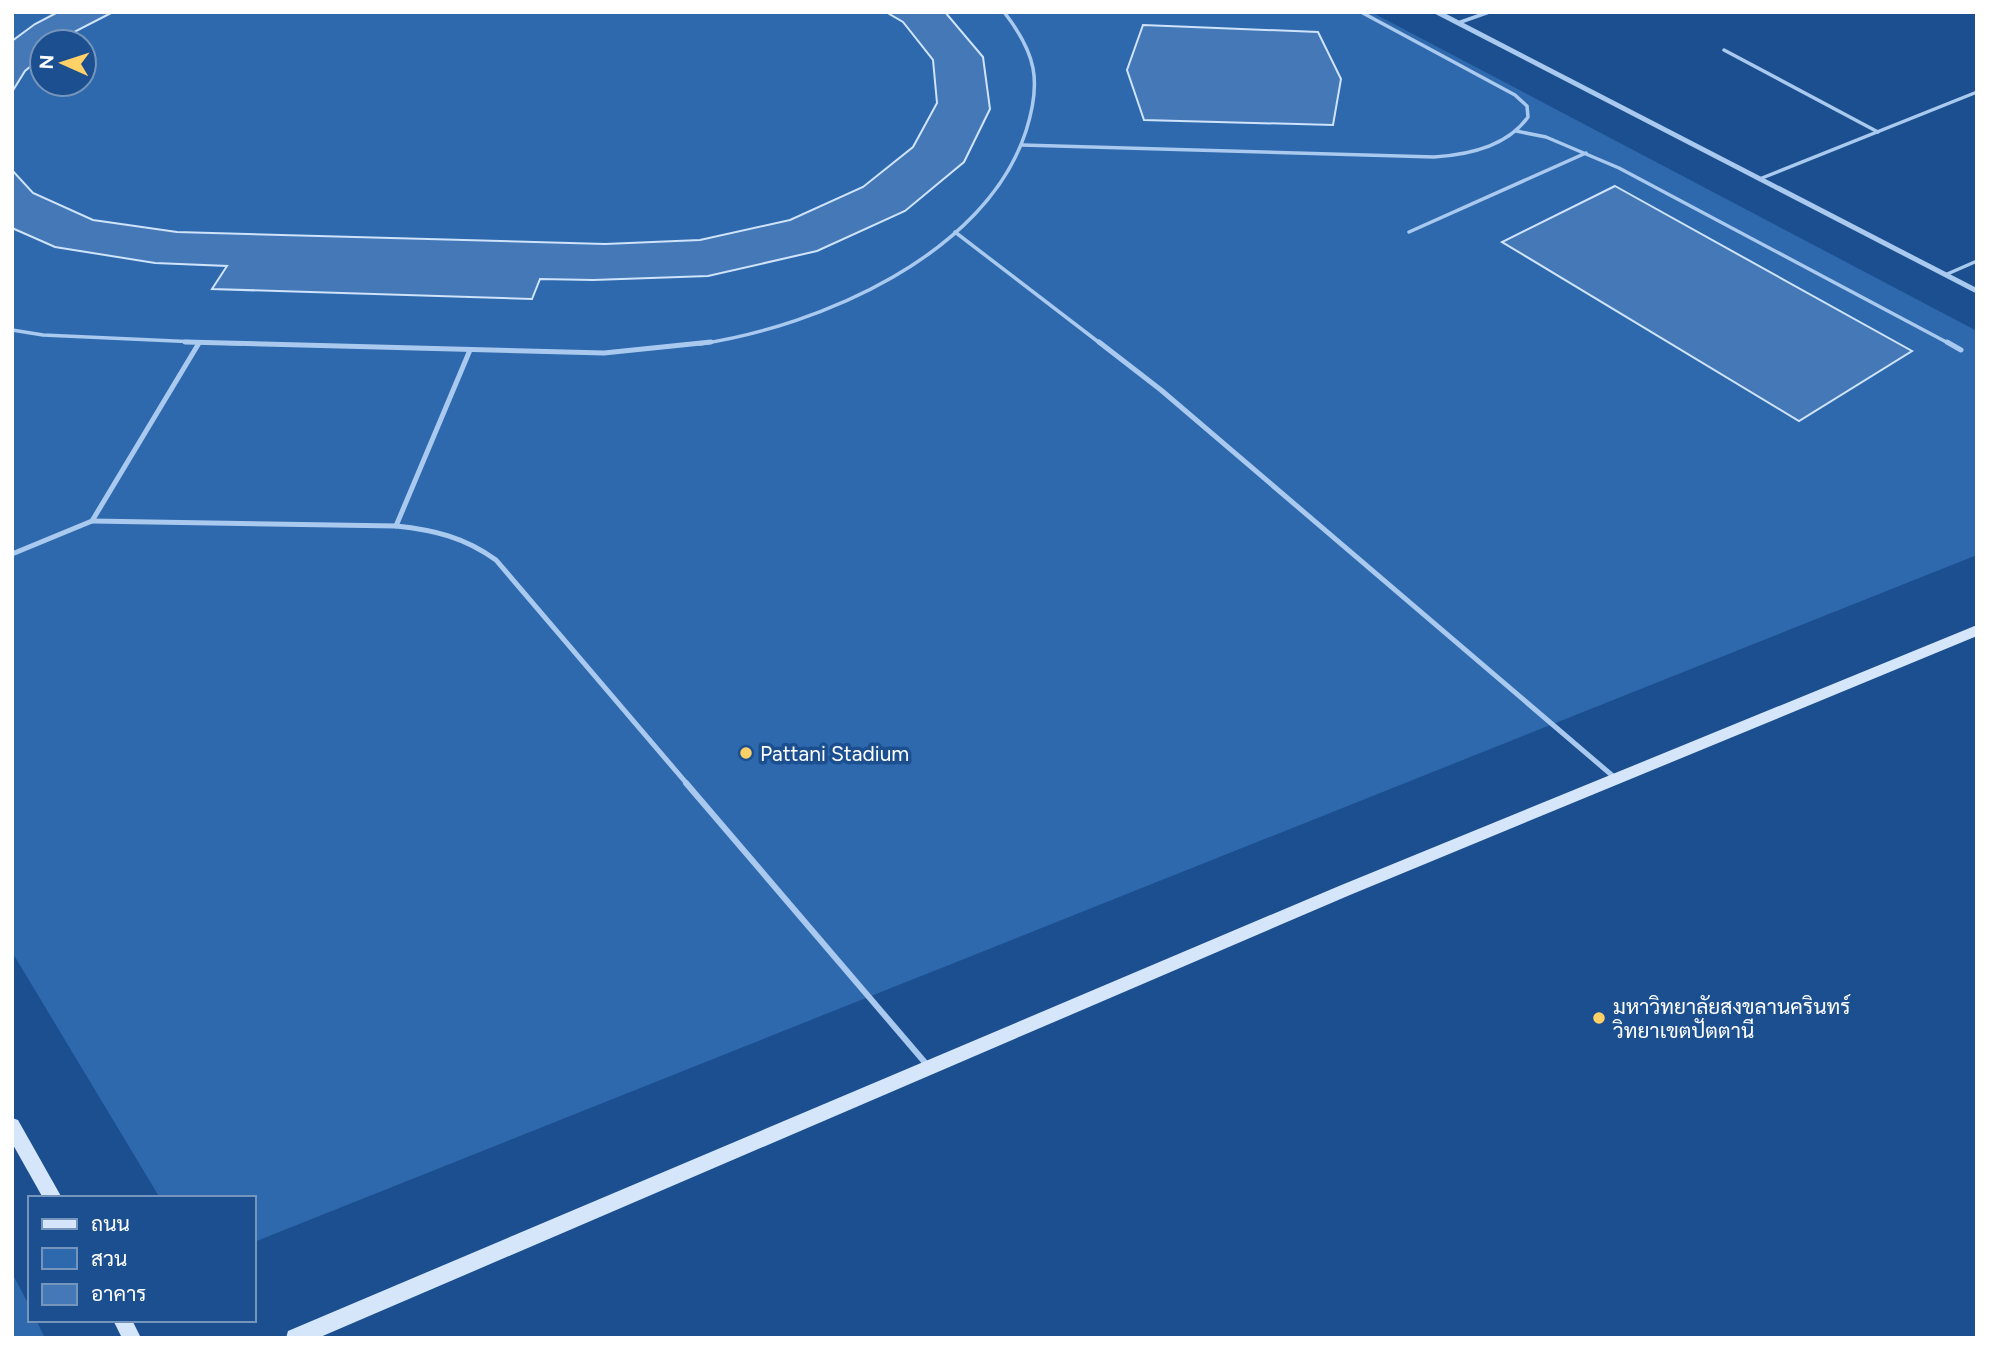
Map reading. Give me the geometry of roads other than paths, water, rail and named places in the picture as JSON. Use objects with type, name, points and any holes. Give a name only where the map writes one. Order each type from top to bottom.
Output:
[{"type":"street","points":[[1437,12],[1977,291]]},
{"type":"street","points":[[295,1338],[928,1066],[1614,777],[1977,631]]},
{"type":"street","points":[[12,1126],[52,1196]]},
{"type":"street","points":[[123,1322],[132,1338]]},
{"type":"lane","points":[[12,330],[44,335],[199,343],[604,353],[664,350],[738,338],[785,325],[842,302],[898,271],[955,232],[993,194],[1021,145],[1036,101],[1033,61],[1016,28],[1004,12]]},
{"type":"lane","points":[[1021,145],[1434,157],[1478,150],[1516,131],[1527,120],[1529,111],[1526,103],[1361,12]]},
{"type":"lane","points":[[1458,23],[1489,12]]},
{"type":"lane","points":[[1724,50],[1878,132]]},
{"type":"lane","points":[[1762,178],[1977,92]]},
{"type":"lane","points":[[1516,131],[1546,137],[1586,153],[1753,237],[1961,350]]},
{"type":"lane","points":[[1409,232],[1586,153]]},
{"type":"lane","points":[[955,232],[1161,390],[1614,777]]},
{"type":"lane","points":[[1945,275],[1977,261]]},
{"type":"lane","points":[[92,521],[199,343]]},
{"type":"lane","points":[[396,526],[470,350]]},
{"type":"lane","points":[[12,554],[92,521],[396,526],[441,531],[472,542],[496,560],[928,1066]]},
{"type":"place","name":"Pattani Stadium","points":[[746,753]]},
{"type":"place","name":"มหาวิทยาลัยสงขลานครินทร์ วิทยาเขตปัตตานี","points":[[1599,1018]]}]
